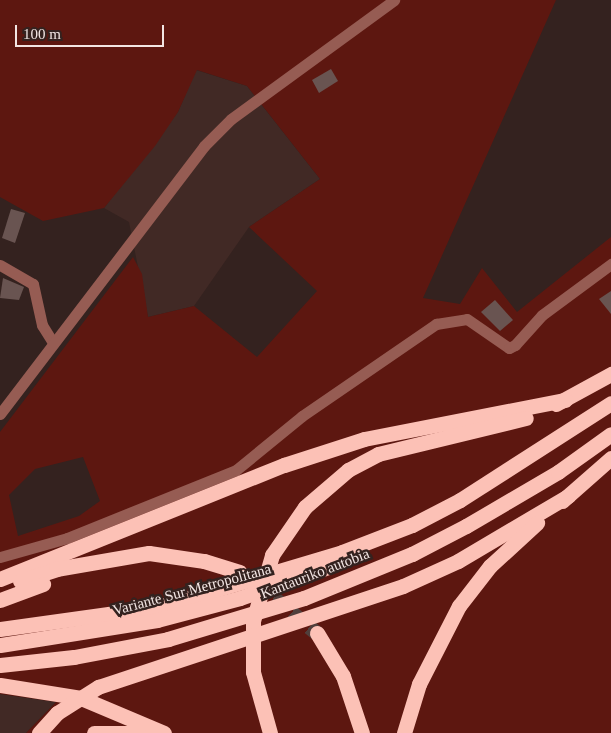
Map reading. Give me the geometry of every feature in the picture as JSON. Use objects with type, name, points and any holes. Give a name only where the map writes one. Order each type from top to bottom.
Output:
[{"type":"highway","points":[[270,733],[253,672],[252,621],[272,555],[295,520],[321,491],[378,454],[524,419],[565,400],[611,374]]},
{"type":"highway","points":[[0,579],[284,465],[364,439],[565,400]]},
{"type":"highway","name":"Kantauriko autobia","points":[[0,629],[76,622],[194,599],[284,572],[412,525],[505,475],[611,403]]},
{"type":"highway","name":"Kantauriko autobia","points":[[0,665],[74,657],[168,639],[304,598],[412,554],[466,526],[558,472],[611,434]]},
{"type":"highway","points":[[404,733],[429,662],[459,606],[490,566],[611,458]]},
{"type":"highway","points":[[39,733],[57,713],[98,687],[403,586],[458,561],[568,496]]},
{"type":"highway","name":"Variante Sur Metropolitana","points":[[0,645],[157,620],[240,598],[345,560],[412,525]]},
{"type":"highway","points":[[0,588],[104,559],[149,553],[178,556],[239,572]]},
{"type":"highway","points":[[0,600],[104,559]]},
{"type":"highway","points":[[317,633],[343,676],[362,733]]},
{"type":"highway","points":[[0,685],[81,698],[164,733]]},
{"type":"highway","points":[[94,733],[138,733]]},
{"type":"street","points":[[0,414],[27,373],[204,146],[230,119],[394,0]]},
{"type":"street","points":[[0,557],[67,538],[236,470],[310,411],[436,324],[467,319],[509,348],[515,346],[542,314],[611,264]]},
{"type":"street","points":[[0,265],[33,284],[42,325],[52,341]]},
{"type":"street","points":[[0,401],[27,373]]},
{"type":"shaded area","points":[[0,0],[556,0],[423,298],[460,304],[482,268],[517,312],[611,237],[611,733],[26,733],[56,702],[0,694],[0,432],[133,257],[142,274],[148,317],[194,306],[257,357],[317,291],[249,227],[320,179],[247,86],[197,70],[178,112],[155,146],[104,208],[43,221],[0,197]],"holes":[[[83,457],[100,501],[79,516],[18,536],[9,495],[35,469]]]},
{"type":"shaded area","points":[[196,70],[247,86],[320,179],[249,227],[194,306],[148,317],[129,222],[104,208],[178,112]]},
{"type":"shaded area","points":[[0,694],[56,702],[26,733],[0,733]]},
{"type":"building","points":[[331,69],[338,81],[319,93],[312,80]]},
{"type":"building","points":[[11,209],[25,213],[15,243],[2,238]]},
{"type":"building","points":[[3,278],[24,287],[19,300],[0,298]]},
{"type":"building","points":[[611,291],[611,314],[599,299]]},
{"type":"building","points":[[495,300],[513,320],[500,331],[481,312]]},
{"type":"tunnel","points":[[256,583],[317,633]]}]
